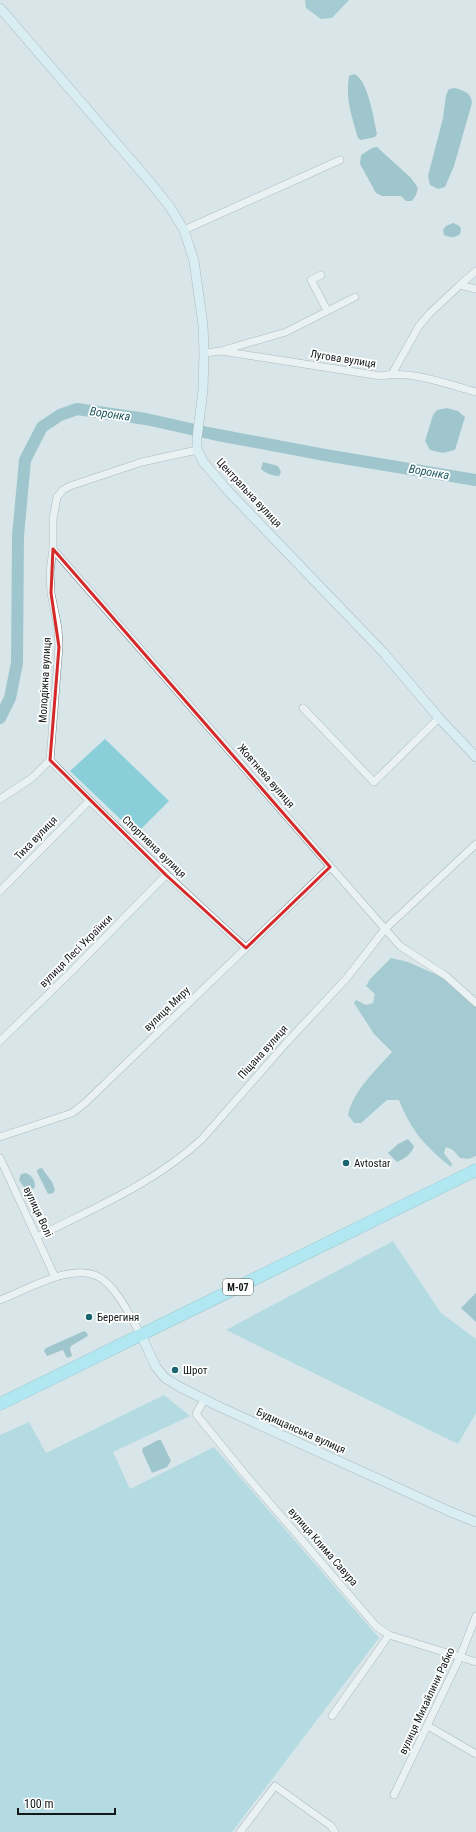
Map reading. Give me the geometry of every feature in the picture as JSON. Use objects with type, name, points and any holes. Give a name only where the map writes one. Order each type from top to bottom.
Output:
[{"type":"highway","name":"М-07","points":[[0,1404],[476,1170]]},
{"type":"street","points":[[0,8],[150,182],[170,207],[184,230],[194,261],[203,325],[203,390],[198,423],[197,450]]},
{"type":"street","points":[[184,230],[340,160]]},
{"type":"street","points":[[392,374],[419,326],[430,313],[476,271]]},
{"type":"street","points":[[321,275],[311,280],[327,310]]},
{"type":"street","points":[[460,285],[476,289]]},
{"type":"street","points":[[221,351],[286,332],[355,297]]},
{"type":"street","name":"Лугова вулиця","points":[[204,353],[221,351],[381,376],[392,374],[410,375],[476,392]]},
{"type":"street","name":"Молодіжна вулиця","points":[[50,760],[59,647],[58,628],[51,593],[50,572],[53,548],[53,519],[57,497],[63,490],[70,486],[142,462],[197,450]]},
{"type":"street","name":"Центральна вулиця","points":[[197,450],[204,463],[230,493],[383,652],[439,718],[476,757]]},
{"type":"street","name":"Жовтнева вулиця","points":[[53,548],[385,929],[408,952],[446,976],[476,1003]]},
{"type":"street","points":[[303,708],[374,782],[439,718]]},
{"type":"street","points":[[0,799],[32,778],[50,760]]},
{"type":"street","name":"Спортивна вулиця","points":[[50,760],[166,875],[246,948]]},
{"type":"street","name":"Тиха вулиця","points":[[0,891],[89,800]]},
{"type":"street","name":"Піщана вулиця","points":[[37,1237],[141,1184],[166,1169],[187,1153],[202,1139],[287,1042],[346,979],[385,929],[476,844]]},
{"type":"street","name":"вулиця Миру","points":[[0,1137],[72,1113],[85,1104],[330,867]]},
{"type":"street","name":"вулиця Лесі Українки","points":[[0,1041],[70,973],[166,875]]},
{"type":"street","name":"вулиця Волі","points":[[0,1158],[55,1277]]},
{"type":"street","points":[[0,1300],[55,1277],[89,1273],[100,1278],[112,1289],[126,1308],[140,1334]]},
{"type":"street","name":"Будищанська вулиця","points":[[140,1334],[156,1367],[165,1378],[204,1400],[444,1509],[476,1522]]},
{"type":"street","name":"вулиця Клима Савура","points":[[204,1400],[196,1414],[244,1473],[376,1626],[389,1635],[476,1662]]},
{"type":"street","name":"вулиця Михайлини Рабко","points":[[394,1795],[460,1658],[476,1616]]},
{"type":"street","points":[[332,1716],[389,1635]]},
{"type":"street","points":[[428,1726],[476,1754]]},
{"type":"street","points":[[240,1832],[276,1786],[331,1826],[335,1832]]},
{"type":"highlighted area","points":[[53,549],[330,867],[246,948],[166,875],[50,760],[59,647],[51,593]]},
{"type":"shaded area","points":[[305,0],[349,0],[332,18],[321,19],[306,8]]},
{"type":"shaded area","points":[[354,74],[359,77],[367,91],[377,134],[375,137],[361,140],[358,138],[350,107],[348,92],[349,76]]},
{"type":"shaded area","points":[[455,88],[469,94],[472,103],[454,166],[445,187],[438,189],[430,185],[428,176],[443,118],[446,95],[449,89]]},
{"type":"shaded area","points":[[377,147],[411,178],[418,188],[412,201],[406,201],[401,196],[382,196],[376,193],[360,164],[361,155],[372,148]]},
{"type":"shaded area","points":[[453,223],[461,228],[460,234],[453,237],[444,235],[443,230],[446,226]]},
{"type":"shaded area","points":[[447,408],[458,411],[465,417],[455,450],[443,453],[430,450],[425,441],[433,415],[437,410]]},
{"type":"shaded area","points":[[263,462],[278,466],[281,472],[279,476],[269,474],[261,469]]},
{"type":"shaded area","points":[[105,739],[169,801],[136,834],[70,771]]},
{"type":"shaded area","points":[[391,958],[408,962],[442,977],[476,1003],[476,1156],[469,1159],[460,1158],[453,1150],[446,1147],[444,1153],[452,1164],[451,1167],[420,1138],[409,1121],[399,1100],[387,1100],[361,1123],[354,1123],[348,1115],[360,1090],[392,1052],[374,1034],[354,1003],[356,1000],[366,1005],[373,1003],[375,994],[366,986],[370,979]]},
{"type":"shaded area","points":[[408,1139],[414,1146],[413,1149],[407,1156],[397,1162],[388,1153],[398,1144]]},
{"type":"shaded area","points":[[42,1168],[52,1182],[55,1190],[53,1193],[48,1194],[37,1172],[38,1169]]},
{"type":"shaded area","points":[[26,1173],[33,1178],[35,1187],[30,1191],[26,1190],[19,1180],[21,1174]]},
{"type":"shaded area","points":[[393,1241],[441,1313],[476,1339],[476,1413],[458,1444],[226,1330]]},
{"type":"shaded area","points":[[476,1293],[476,1322],[461,1308]]},
{"type":"shaded area","points":[[84,1331],[88,1336],[71,1346],[70,1349],[72,1356],[67,1358],[63,1350],[47,1356],[44,1351],[46,1348]]},
{"type":"shaded area","points":[[164,1395],[190,1416],[113,1452],[130,1489],[214,1447],[379,1638],[232,1832],[0,1832],[0,1435],[29,1422],[46,1453]]},
{"type":"shaded area","points":[[158,1440],[161,1440],[171,1461],[167,1467],[152,1473],[142,1451],[143,1448]]},
{"type":"waterway","name":"Воронка","points":[[0,718],[10,698],[17,663],[18,536],[25,460],[42,427],[60,415],[77,409],[146,419],[213,434],[325,455],[476,480]]},
{"type":"place","name":"Avtostar","points":[[346,1163]]},
{"type":"place","name":"Берегиня","points":[[89,1317]]},
{"type":"place","name":"Шрот","points":[[175,1370]]}]
